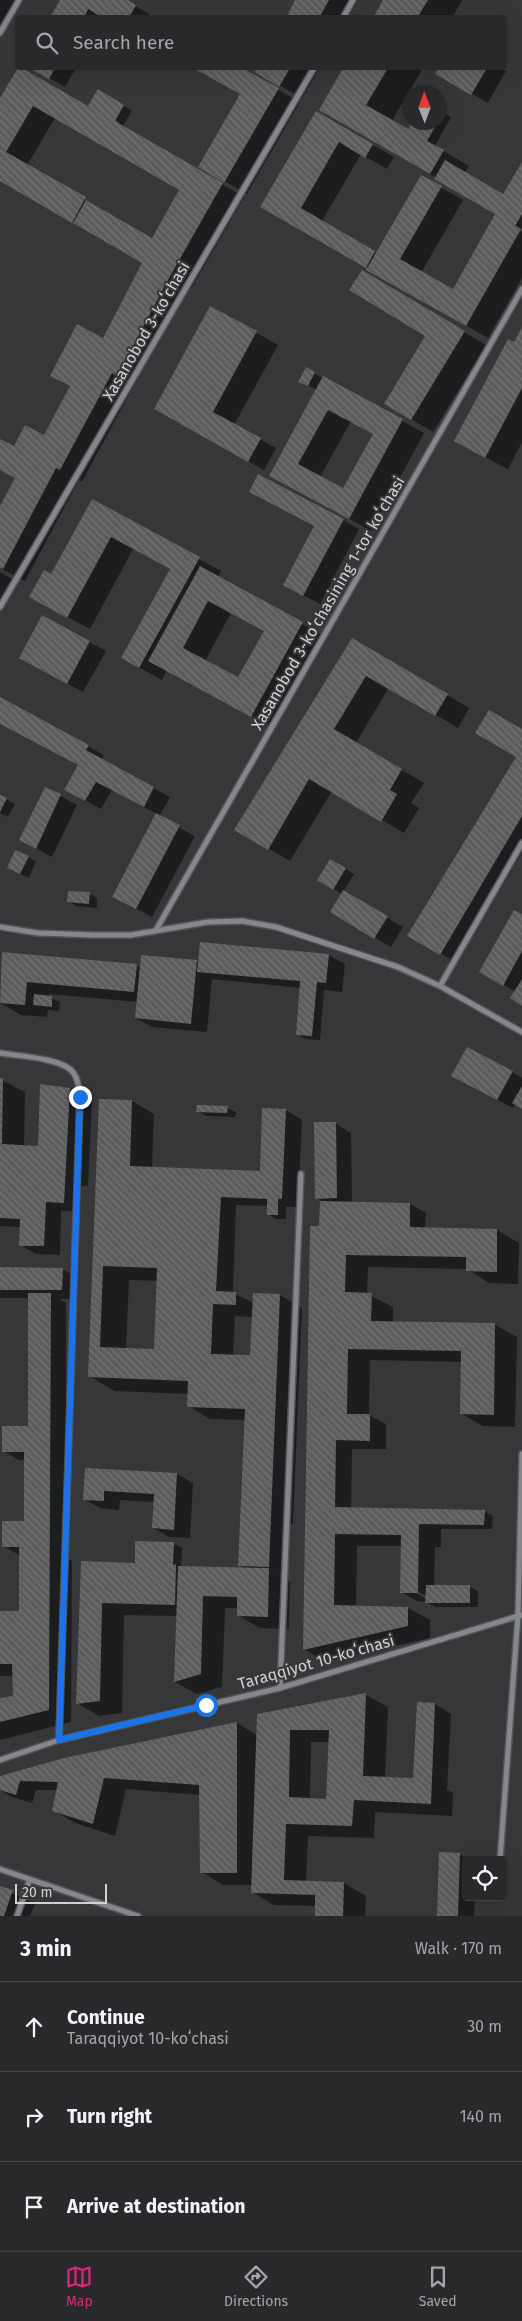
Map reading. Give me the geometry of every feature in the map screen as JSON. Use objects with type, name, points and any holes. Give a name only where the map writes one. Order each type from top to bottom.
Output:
[{"type":"street","points":[[0,33],[19,0]]},
{"type":"street","points":[[345,15],[353,0]]},
{"type":"street","name":"Xasanobod 3-koʻchasi","points":[[0,607],[313,70]]},
{"type":"street","name":"Xasanobod 3-koʻchasining 1-tor koʻchasi","points":[[156,930],[522,289]]},
{"type":"street","points":[[440,986],[522,843]]},
{"type":"street","points":[[0,927],[38,933],[95,935],[131,935],[208,922],[242,921],[276,927],[398,967],[440,986],[522,1032]]},
{"type":"street","points":[[0,1053],[63,1064],[73,1073],[78,1084],[80,1097],[59,1740]]},
{"type":"street","points":[[280,1688],[301,1174]]},
{"type":"street","points":[[500,1856],[520,1615],[522,1454]]},
{"type":"street","name":"Taraqqiyot 10-koʻchasi","points":[[0,1760],[59,1740],[280,1688],[520,1615]]},
{"type":"street","points":[[0,1869],[138,1916]]},
{"type":"street","points":[[17,1916],[30,1879]]},
{"type":"building","points":[[60,0],[128,0],[136,5],[131,15],[98,15],[88,9],[85,15],[52,15]]},
{"type":"building","points":[[295,0],[329,0],[321,15],[288,15]]},
{"type":"building","points":[[383,0],[428,0],[419,15],[375,15]]},
{"type":"building","points":[[17,70],[25,70],[88,106],[98,89],[124,105],[115,121],[223,183],[169,278],[117,376],[112,373],[60,470],[56,468],[3,569],[0,568],[0,506],[15,478],[0,470],[0,439],[14,446],[25,425],[44,435],[70,386],[50,376],[77,324],[103,338],[142,263],[73,223],[86,200],[152,238],[179,190],[33,106],[6,152],[86,197],[72,223],[0,181],[0,98]]},
{"type":"building","points":[[33,70],[54,70],[49,79]]},
{"type":"building","points":[[197,70],[246,70],[279,88],[224,183],[198,167],[240,94]]},
{"type":"building","points":[[256,70],[289,70],[279,87],[254,72]]},
{"type":"building","points":[[342,70],[387,70],[366,105],[402,126],[402,130],[433,130],[427,141],[444,150],[430,174],[319,110]]},
{"type":"building","points":[[438,70],[486,70],[471,95],[435,74]]},
{"type":"building","points":[[316,111],[373,144],[365,158],[339,142],[301,208],[375,251],[366,268],[260,207]]},
{"type":"building","points":[[445,160],[503,194],[522,162],[522,214],[515,226],[521,229],[466,326],[366,270],[421,175],[442,186],[400,259],[453,289],[495,214],[434,179]]},
{"type":"building","points":[[362,270],[465,331],[411,420],[384,404],[425,336],[349,290]]},
{"type":"building","points":[[210,306],[257,331],[213,412],[261,438],[248,462],[154,409]]},
{"type":"building","points":[[522,327],[522,388],[485,458],[454,441],[508,339],[514,342]]},
{"type":"building","points":[[306,367],[315,372],[308,386],[298,382]]},
{"type":"building","points":[[323,376],[403,419],[349,519],[269,476]],"holes":[[[328,410],[373,434],[343,488],[298,464]]]},
{"type":"building","points":[[258,474],[344,519],[303,596],[283,585],[314,526],[249,492]]},
{"type":"building","points":[[92,499],[200,557],[139,668],[121,658],[170,569],[111,537],[67,618],[29,597],[44,570],[51,574]]},
{"type":"building","points":[[200,566],[303,622],[251,717],[148,661]],"holes":[[[208,601],[264,631],[238,677],[183,648]]]},
{"type":"building","points":[[42,615],[90,641],[67,684],[19,658]]},
{"type":"building","points":[[352,638],[448,694],[435,716],[366,676],[334,729],[402,769],[390,790],[397,794],[381,822],[309,779],[268,850],[234,830]]},
{"type":"building","points":[[0,697],[89,745],[86,750],[154,787],[144,807],[96,782],[85,801],[64,790],[78,765],[0,724]]},
{"type":"building","points":[[489,710],[522,729],[522,816],[440,955],[407,936],[516,757],[475,733]]},
{"type":"building","points":[[45,787],[61,794],[36,849],[19,840]]},
{"type":"building","points":[[0,795],[7,798],[0,812]]},
{"type":"building","points":[[156,813],[180,825],[136,909],[112,897]]},
{"type":"building","points":[[15,850],[29,856],[20,874],[7,868]]},
{"type":"building","points":[[330,859],[346,868],[333,890],[317,880]]},
{"type":"building","points":[[343,890],[388,916],[374,939],[330,912]]},
{"type":"building","points":[[68,891],[90,892],[89,904],[67,902]]},
{"type":"building","points":[[514,910],[522,914],[522,951],[503,986],[479,972]]},
{"type":"building","points":[[200,942],[329,954],[326,983],[317,982],[312,1036],[296,1035],[300,981],[197,972]]},
{"type":"building","points":[[2,952],[137,964],[134,992],[27,982],[25,1005],[0,1003]]},
{"type":"building","points":[[141,955],[197,960],[191,1024],[135,1018]]},
{"type":"building","points":[[522,979],[522,1006],[510,998]]},
{"type":"building","points":[[34,994],[52,996],[52,1007],[33,1005]]},
{"type":"building","points":[[467,1047],[513,1071],[497,1100],[451,1076]]},
{"type":"building","points":[[0,1078],[3,1078],[2,1144],[38,1146],[40,1084],[70,1088],[64,1203],[46,1202],[44,1246],[19,1246],[20,1219],[0,1218]]},
{"type":"building","points":[[522,1086],[522,1109],[512,1103]]},
{"type":"building","points":[[99,1099],[132,1100],[130,1166],[260,1171],[262,1108],[286,1109],[282,1199],[278,1199],[278,1215],[267,1215],[267,1199],[221,1197],[216,1291],[236,1292],[236,1305],[213,1304],[211,1354],[250,1355],[253,1293],[280,1294],[269,1567],[238,1566],[245,1409],[187,1407],[188,1381],[88,1377]],"holes":[[[103,1266],[157,1268],[154,1349],[100,1347]]]},
{"type":"building","points":[[197,1105],[228,1106],[227,1113],[196,1112]]},
{"type":"building","points":[[314,1122],[336,1122],[337,1198],[315,1199]]},
{"type":"building","points":[[320,1201],[410,1203],[410,1227],[497,1229],[497,1272],[466,1271],[466,1257],[346,1255],[345,1292],[372,1293],[371,1321],[495,1323],[494,1415],[460,1414],[461,1351],[348,1349],[347,1414],[370,1414],[370,1441],[336,1440],[335,1507],[485,1510],[484,1525],[419,1524],[418,1593],[400,1593],[401,1535],[335,1534],[334,1605],[408,1607],[408,1626],[303,1650],[310,1226],[319,1226]]},
{"type":"building","points":[[0,1267],[63,1268],[62,1290],[0,1290]]},
{"type":"building","points":[[28,1293],[51,1293],[49,1710],[0,1722],[0,1698],[13,1696],[12,1664],[0,1664],[0,1611],[19,1611],[19,1547],[2,1547],[2,1521],[24,1521],[24,1452],[2,1452],[2,1426],[28,1426]]},
{"type":"building","points":[[85,1468],[177,1473],[174,1530],[152,1528],[154,1494],[104,1491],[104,1501],[83,1500]]},
{"type":"building","points":[[135,1541],[174,1542],[173,1565],[176,1564],[175,1605],[102,1603],[100,1701],[76,1704],[81,1561],[135,1563]]},
{"type":"building","points":[[178,1566],[269,1568],[268,1617],[237,1616],[237,1597],[203,1596],[201,1674],[174,1682]]},
{"type":"building","points":[[426,1585],[470,1585],[470,1603],[425,1603]]},
{"type":"building","points":[[366,1693],[363,1776],[413,1778],[417,1702],[435,1703],[431,1804],[354,1800],[352,1826],[286,1824],[284,1880],[344,1882],[343,1916],[315,1916],[315,1895],[251,1893],[257,1714]],"holes":[[[290,1730],[329,1730],[326,1799],[289,1797]]]},
{"type":"building","points":[[237,1722],[237,1873],[200,1873],[199,1785],[104,1778],[93,1824],[52,1811],[58,1782],[20,1781],[16,1795],[0,1790],[0,1776],[64,1758]]},
{"type":"building","points":[[439,1852],[460,1853],[458,1916],[437,1916]]},
{"type":"building","points":[[0,1886],[13,1890],[4,1916],[0,1916]]},
{"type":"route","points":[[80,1097],[59,1740],[206,1705]]}]
